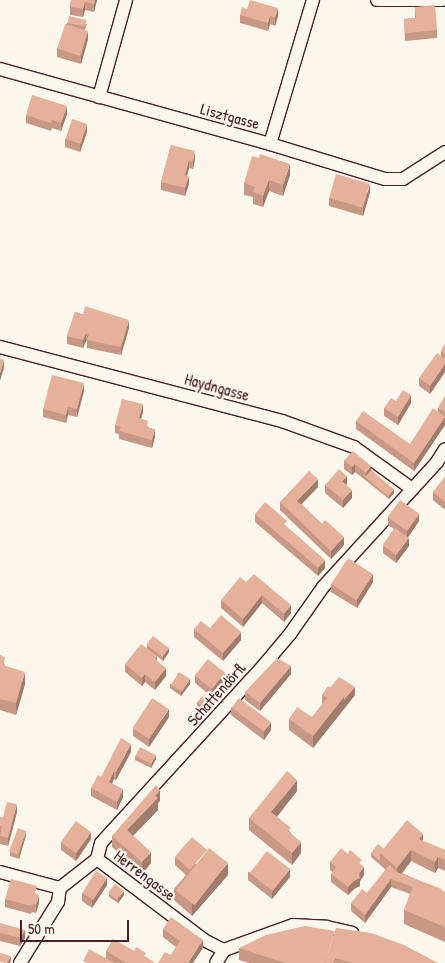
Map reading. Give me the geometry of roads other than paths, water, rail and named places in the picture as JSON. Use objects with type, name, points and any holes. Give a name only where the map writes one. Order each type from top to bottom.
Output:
[{"type":"street","points":[[99,97],[126,0]]},
{"type":"street","points":[[270,144],[313,0]]},
{"type":"street","points":[[377,0],[442,0]]},
{"type":"street","name":"Lisztgasse","points":[[0,69],[270,144],[386,179],[404,178],[445,152]]},
{"type":"street","name":"Haydngasse","points":[[0,347],[282,421],[354,447],[412,489]]},
{"type":"street","name":"Schattendörfl","points":[[60,888],[97,859],[101,843],[263,666],[290,634],[323,587],[437,462],[445,449]]},
{"type":"street","name":"Herrengasse","points":[[97,859],[204,940],[224,950]]},
{"type":"street","points":[[0,872],[60,888],[58,902],[20,963]]},
{"type":"street","points":[[216,963],[224,950],[293,925],[327,927],[362,936]]}]
